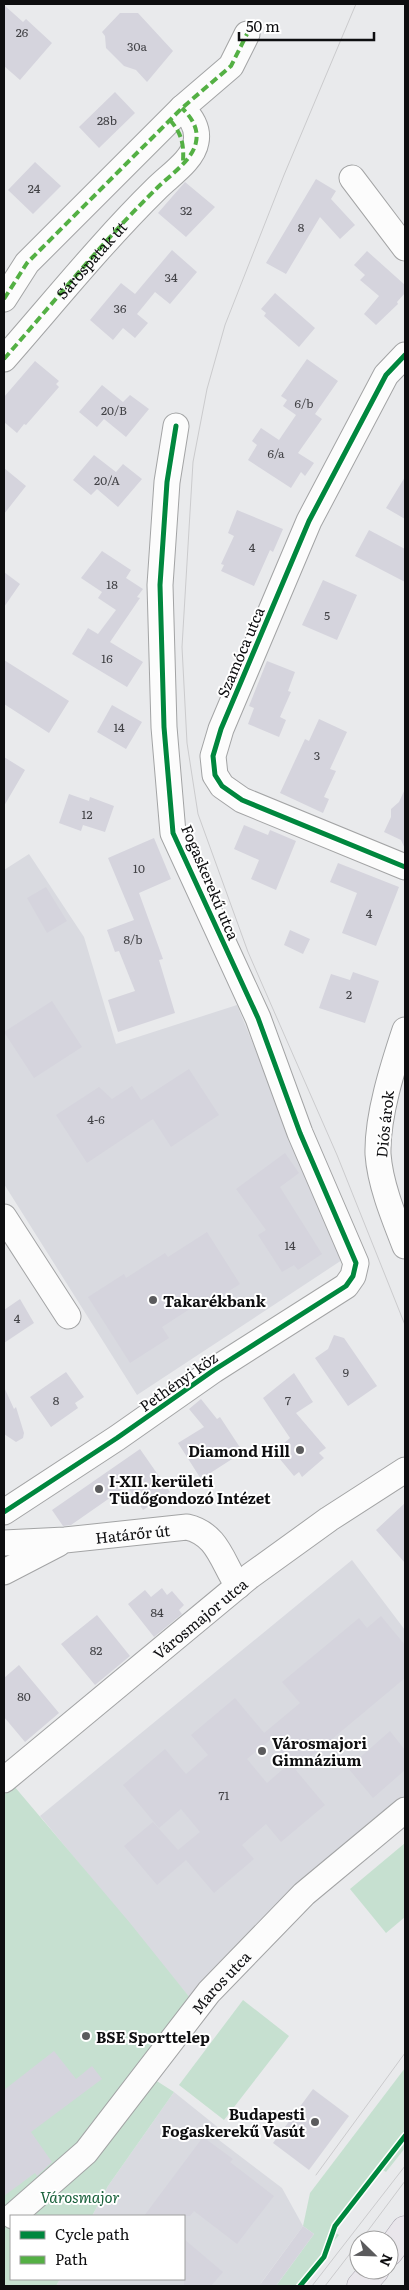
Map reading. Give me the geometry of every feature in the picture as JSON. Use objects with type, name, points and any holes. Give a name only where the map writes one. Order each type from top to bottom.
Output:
[{"type":"street","points":[[4,299],[27,263],[176,114],[231,66],[247,34]]},
{"type":"street","name":"Sárospatak út","points":[[4,359],[145,200],[183,162],[184,149],[176,114]]},
{"type":"street","points":[[352,178],[405,248]]},
{"type":"street","name":"Szamóca utca","points":[[405,356],[386,375],[309,521],[236,693],[213,756],[215,776],[222,786],[242,800],[405,867]]},
{"type":"street","name":"Fogaskerekű utca","points":[[176,426],[167,482],[160,585],[164,727],[173,833],[258,1018],[300,1133],[356,1263]]},
{"type":"street","name":"Diós árok","points":[[405,1030],[391,1071],[378,1152],[380,1172],[405,1246]]},
{"type":"street","points":[[4,1217],[68,1316]]},
{"type":"street","name":"Pethényi köz","points":[[4,1512],[117,1438],[214,1370],[346,1286],[353,1276],[356,1263]]},
{"type":"street","name":"Városmajor utca","points":[[4,1780],[238,1586],[329,1519],[405,1470]]},
{"type":"street","name":"Határőr út","points":[[4,1543],[65,1540],[187,1527],[200,1530],[219,1551],[238,1586]]},
{"type":"street","name":"Határőr út","points":[[4,1572],[65,1540]]},
{"type":"street","name":"Maros utca","points":[[14,2215],[86,2152],[229,1971],[304,1894],[405,1810]]},
{"type":"shaded area","points":[[29,854],[84,937],[116,1044],[237,1005],[342,1260],[137,1395],[4,1184],[4,870]]},
{"type":"shaded area","name":"Városmajori Gimnázium","points":[[352,1560],[405,1630],[405,1796],[310,1877],[195,2004],[40,1816]]},
{"type":"shaded area","points":[[174,2092],[220,2129],[215,2137],[282,2188],[303,2226],[261,2283],[265,2286],[56,2286],[59,2280],[185,2280],[185,2215],[93,2215],[108,2186]]},
{"type":"green space","name":"BSE Sporttelep","points":[[14,1786],[130,1923],[195,2004],[152,2078],[174,2092],[108,2186],[93,2215],[10,2215],[10,2280],[59,2280],[56,2286],[4,2286],[4,1795]]},
{"type":"green space","points":[[405,1843],[405,1917],[386,1933],[350,1889]]},
{"type":"green space","points":[[243,2000],[289,2036],[224,2120],[179,2085]]},
{"type":"green space","points":[[405,2068],[405,2148],[386,2172],[383,2170],[335,2232],[339,2235],[297,2286],[276,2286],[314,2234],[303,2226],[310,2193]]},
{"type":"building","points":[[4,5],[23,22],[26,19],[52,43],[20,80],[4,66]]},
{"type":"building","points":[[120,13],[138,13],[173,51],[147,82],[136,70],[124,66],[106,48],[105,36],[102,32]]},
{"type":"building","points":[[115,92],[135,113],[99,148],[79,127]]},
{"type":"building","points":[[35,162],[61,186],[33,214],[8,190]]},
{"type":"building","points":[[316,179],[336,191],[331,199],[355,225],[340,239],[320,217],[286,274],[266,263]]},
{"type":"building","points":[[185,182],[215,207],[186,237],[158,213]]},
{"type":"building","points":[[172,250],[197,272],[170,304],[155,292],[137,314],[148,323],[135,338],[123,328],[113,340],[90,320],[121,283],[135,294]]},
{"type":"building","points":[[367,251],[405,285],[405,293],[397,302],[398,304],[376,325],[364,314],[379,296],[360,280],[365,275],[354,265]]},
{"type":"building","points":[[275,293],[315,328],[299,347],[264,316],[266,313],[261,309]]},
{"type":"building","points":[[307,359],[338,381],[315,414],[322,419],[298,453],[314,463],[305,476],[301,472],[291,488],[248,460],[257,445],[252,441],[261,428],[279,440],[296,415],[283,406],[287,400],[281,396]]},
{"type":"building","points":[[35,361],[59,381],[56,384],[59,387],[17,433],[4,422],[4,397]]},
{"type":"building","points":[[102,385],[123,402],[130,395],[149,409],[126,437],[104,419],[97,427],[79,412]]},
{"type":"building","points":[[94,455],[116,472],[123,464],[142,479],[118,507],[97,489],[91,495],[73,480]]},
{"type":"building","points":[[4,468],[26,486],[4,514]]},
{"type":"building","points":[[405,477],[405,519],[386,508]]},
{"type":"building","points":[[237,510],[283,529],[273,552],[270,550],[254,586],[221,571],[224,565],[221,564],[234,536],[228,533]]},
{"type":"building","points":[[369,530],[405,549],[405,582],[355,556]]},
{"type":"building","points":[[102,551],[131,570],[126,578],[143,589],[137,597],[140,598],[110,642],[143,662],[127,687],[72,654],[88,628],[98,634],[116,610],[98,598],[102,592],[81,578]]},
{"type":"building","points":[[4,572],[20,584],[4,607]]},
{"type":"building","points":[[323,580],[357,595],[337,640],[302,625]]},
{"type":"building","points":[[4,660],[69,701],[49,733],[4,704]]},
{"type":"building","points":[[267,661],[295,672],[288,691],[291,692],[280,717],[286,720],[279,737],[248,724],[254,708],[249,706]]},
{"type":"building","points":[[112,705],[142,722],[126,749],[97,732]]},
{"type":"building","points":[[319,719],[347,732],[330,769],[336,771],[324,797],[329,799],[323,813],[280,793],[305,739],[309,741]]},
{"type":"building","points":[[4,757],[25,770],[4,806]]},
{"type":"building","points":[[405,789],[405,849],[401,840],[384,832],[391,817],[391,809],[399,802]]},
{"type":"building","points":[[69,794],[89,801],[90,797],[114,806],[105,832],[83,825],[81,831],[59,823]]},
{"type":"building","points":[[244,825],[268,835],[270,830],[296,841],[276,890],[251,879],[259,860],[234,849]]},
{"type":"building","points":[[154,838],[171,879],[139,893],[163,959],[159,960],[175,1013],[118,1032],[108,1000],[135,991],[119,951],[115,952],[107,930],[134,920],[108,858]]},
{"type":"building","points":[[338,863],[399,887],[376,946],[342,933],[357,893],[330,882]]},
{"type":"building","points":[[46,887],[67,921],[47,933],[27,898]]},
{"type":"building","points":[[290,930],[310,939],[303,954],[284,945]]},
{"type":"building","points":[[353,972],[379,981],[365,1023],[319,1008],[331,974],[350,980]]},
{"type":"building","points":[[52,1001],[82,1047],[34,1078],[4,1032]]},
{"type":"building","points":[[189,1069],[219,1115],[171,1147],[153,1119],[87,1163],[56,1115],[99,1087],[112,1099],[132,1086],[141,1100]]},
{"type":"building","points":[[285,1153],[299,1173],[280,1187],[322,1254],[298,1270],[294,1265],[282,1272],[258,1235],[266,1230],[236,1189]]},
{"type":"building","name":"Takarékbank","points":[[207,1232],[240,1284],[202,1308],[199,1303],[162,1327],[169,1338],[130,1363],[88,1297],[124,1274],[126,1278],[165,1253],[168,1257]]},
{"type":"building","points":[[20,1299],[34,1323],[4,1343],[4,1310]]},
{"type":"building","points":[[334,1335],[344,1338],[377,1386],[348,1406],[315,1358],[328,1349]]},
{"type":"building","points":[[66,1372],[84,1397],[75,1403],[78,1408],[51,1427],[30,1397]]},
{"type":"building","points":[[294,1373],[313,1402],[296,1413],[326,1448],[319,1453],[324,1458],[302,1477],[299,1472],[294,1476],[274,1452],[290,1438],[263,1398]]},
{"type":"building","points":[[4,1387],[14,1409],[16,1407],[24,1433],[23,1438],[16,1442],[4,1434]]},
{"type":"building","points":[[201,1399],[217,1419],[220,1417],[243,1452],[201,1479],[178,1443],[204,1427],[189,1409]]},
{"type":"building","name":"I-XII. kerületi Tüdőgondozó Intézet","points":[[140,1449],[170,1492],[143,1510],[127,1486],[71,1525],[63,1526],[52,1510]]},
{"type":"building","points":[[405,1503],[405,1563],[376,1530]]},
{"type":"building","points":[[162,1588],[167,1595],[172,1591],[184,1605],[179,1610],[182,1614],[154,1637],[128,1604],[145,1590],[151,1597]]},
{"type":"building","points":[[97,1615],[130,1656],[95,1685],[61,1644]]},
{"type":"building","points":[[381,1616],[405,1645],[405,1678],[295,1770],[264,1733],[300,1703],[282,1682],[359,1618],[367,1628]]},
{"type":"building","points":[[19,1665],[59,1713],[25,1742],[4,1717],[4,1678]]},
{"type":"building","points":[[235,1698],[270,1740],[247,1759],[267,1783],[290,1763],[325,1805],[281,1842],[266,1824],[242,1845],[254,1859],[214,1893],[186,1860],[157,1885],[124,1846],[153,1822],[178,1850],[200,1832],[181,1809],[159,1828],[123,1785],[165,1749],[186,1774],[208,1755],[191,1735]]},
{"type":"building","points":[[390,1731],[405,1750],[405,1770],[373,1798],[348,1768]]},
{"type":"building","points":[[54,2051],[76,2079],[92,2066],[102,2079],[31,2132],[52,2162],[37,2176],[35,2173],[4,2196],[4,2090]]},
{"type":"building","points":[[313,2089],[349,2116],[309,2170],[273,2143]]},
{"type":"building","points":[[203,2137],[233,2159],[230,2162],[274,2196],[237,2244],[194,2211],[190,2216],[145,2215]]},
{"type":"building","points":[[303,2226],[314,2234],[276,2286],[259,2286]]},
{"type":"building","points":[[185,2240],[223,2272],[211,2286],[184,2286]]},
{"type":"tram line","points":[[356,4],[284,175],[225,325],[207,389],[193,462],[182,647],[187,743],[198,814],[248,952],[337,1155],[405,1325]]},
{"type":"tram line","points":[[316,2175],[405,2053]]},
{"type":"tram line","points":[[312,2286],[405,2166]]},
{"type":"tram line","points":[[368,2230],[405,2181]]},
{"type":"tram line","points":[[325,2286],[349,2255]]},
{"type":"marked path","points":[[4,299],[27,263],[182,108],[231,66],[247,34]]},
{"type":"marked path","points":[[4,359],[117,229],[186,161],[194,149],[197,137],[191,119],[182,108]]},
{"type":"marked path","points":[[170,120],[181,140],[183,162]]},
{"type":"cycle path","points":[[405,355],[386,375],[309,521],[221,729],[213,756],[215,775],[222,786],[242,800],[405,867]]},
{"type":"cycle path","points":[[4,1512],[117,1438],[214,1370],[346,1286],[353,1276],[356,1263],[300,1133],[258,1018],[173,833],[164,727],[160,585],[167,482],[176,426]]},
{"type":"cycle path","points":[[300,2286],[324,2257],[335,2226],[405,2136]]},
{"type":"place","name":"Takarékbank","points":[[153,1300]]},
{"type":"place","name":"Diamond Hill","points":[[300,1450]]},
{"type":"place","name":"I-XII. kerületi Tüdőgondozó Intézet","points":[[99,1489]]},
{"type":"place","name":"Városmajori Gimnázium","points":[[262,1751]]},
{"type":"place","name":"BSE Sporttelep","points":[[86,2036]]},
{"type":"place","name":"Budapesti Fogaskerekű Vasút","points":[[315,2122]]},
{"type":"park label","name":"Városmajor","points":[[80,2196]]}]
